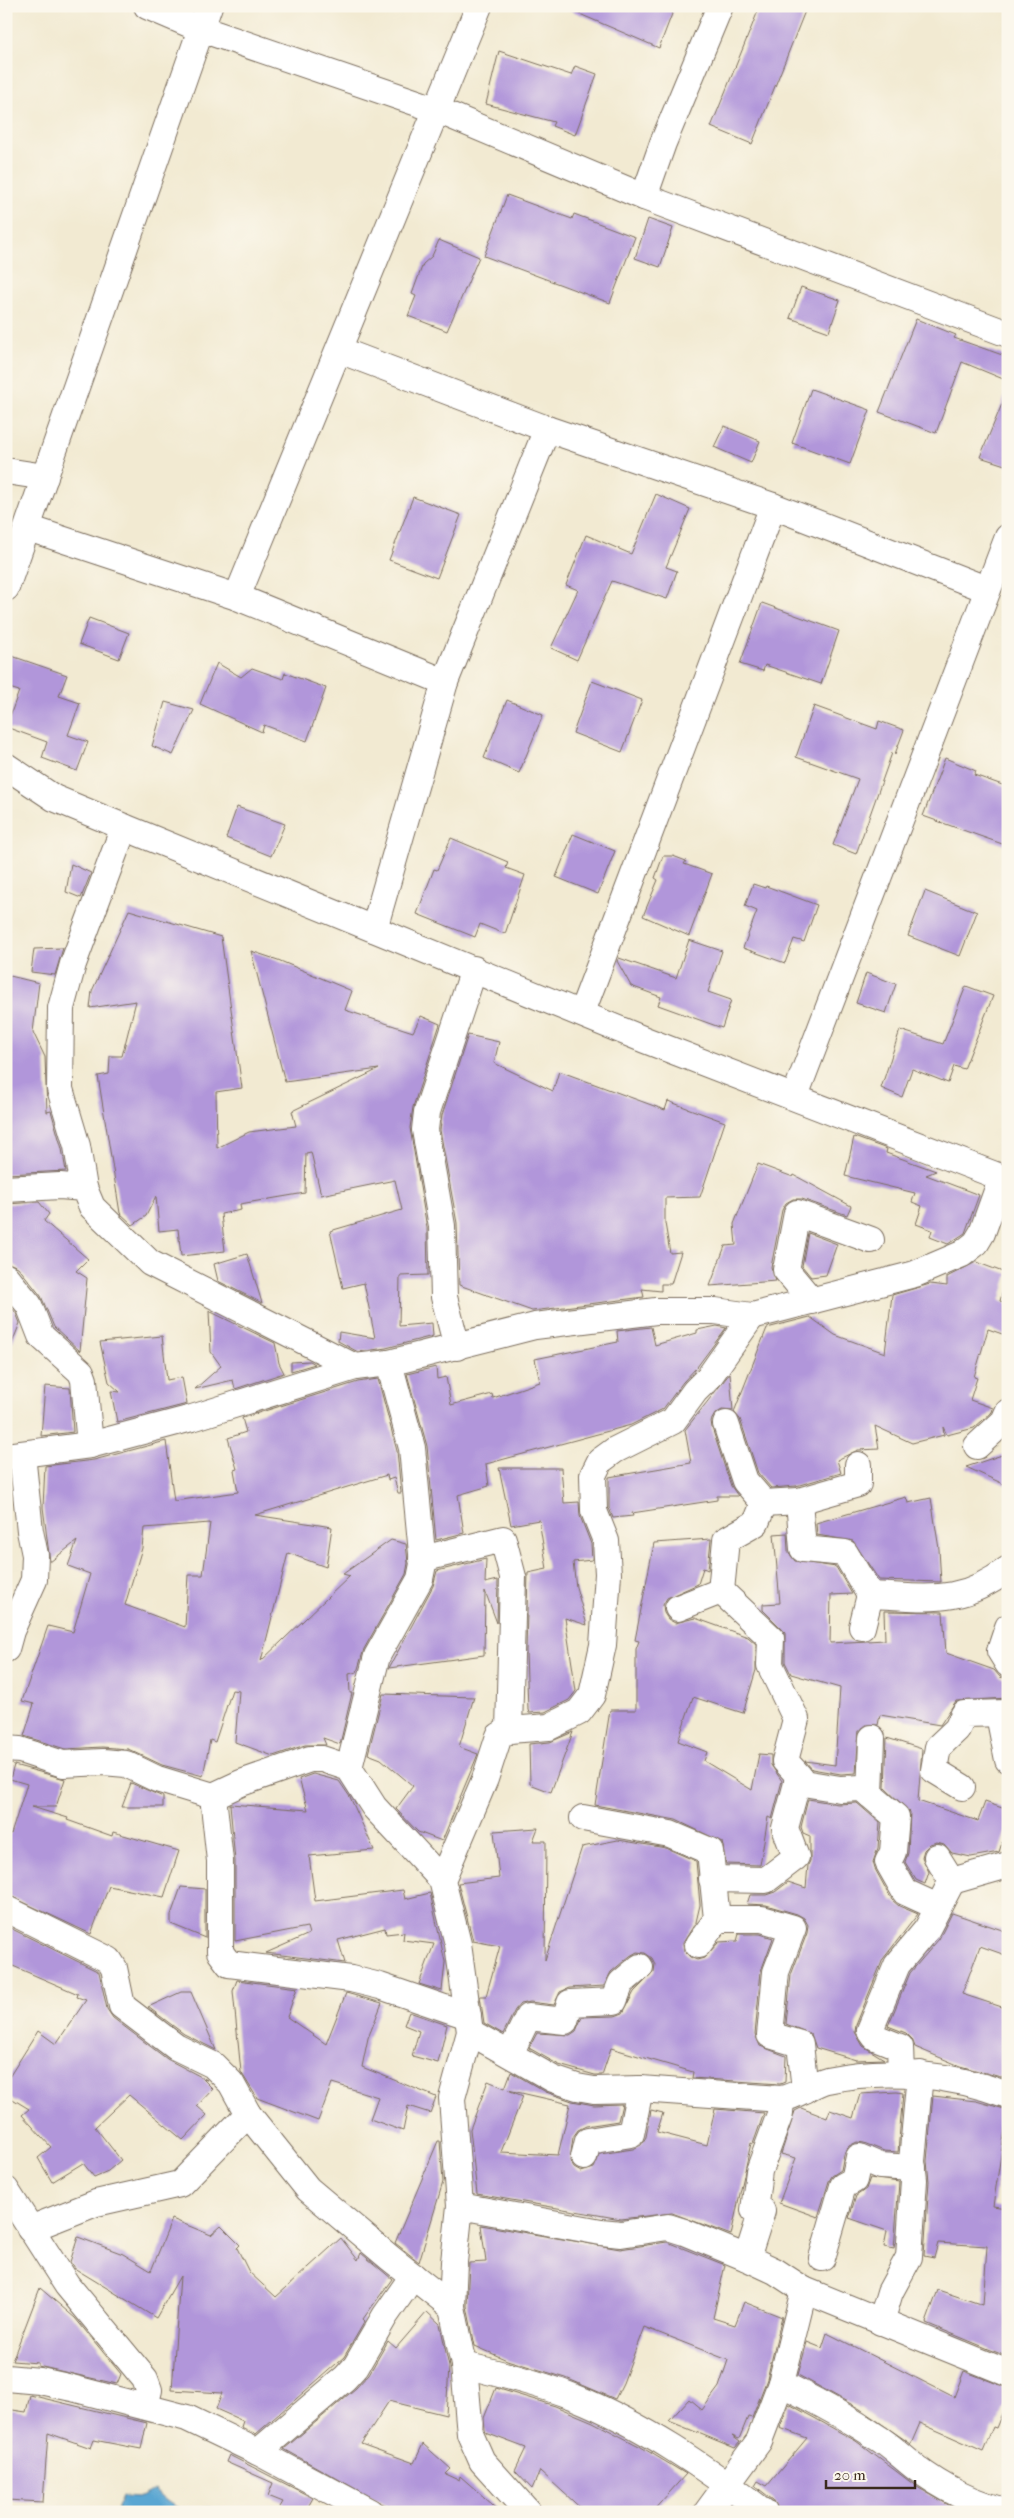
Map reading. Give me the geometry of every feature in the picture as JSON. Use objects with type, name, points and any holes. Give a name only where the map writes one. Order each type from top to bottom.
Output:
[{"type":"street","points":[[147,6],[205,18],[435,109],[644,197],[1008,334]]},
{"type":"street","points":[[237,597],[339,350],[435,109],[479,6]]},
{"type":"street","points":[[644,197],[663,143],[720,6]]},
{"type":"street","points":[[6,588],[205,18]]},
{"type":"street","points":[[339,350],[547,429],[773,506],[986,589]]},
{"type":"street","points":[[374,929],[445,682],[547,429]]},
{"type":"street","points":[[6,471],[45,476]]},
{"type":"street","points":[[582,1012],[773,506]]},
{"type":"street","points":[[28,528],[237,597],[445,682]]},
{"type":"street","points":[[795,1096],[986,589],[1008,537]]},
{"type":"street","points":[[6,766],[54,798],[124,827],[582,1012],[645,1040],[1005,1178],[976,1243],[962,1254],[914,1274],[752,1316],[715,1311],[636,1313],[534,1326],[389,1363],[354,1368],[192,1418],[90,1445],[14,1455],[35,1555],[34,1580],[11,1631],[6,1649]]},
{"type":"street","points":[[124,827],[73,964],[61,1008],[60,1090],[78,1146],[84,1188],[92,1207],[150,1263],[354,1368]]},
{"type":"street","points":[[457,1347],[444,1297],[442,1226],[425,1130],[427,1112],[474,969]]},
{"type":"street","points":[[6,1189],[60,1186],[84,1188]]},
{"type":"street","points":[[812,1301],[786,1270],[797,1213],[871,1240]]},
{"type":"street","points":[[6,1278],[29,1305],[41,1336],[81,1372],[84,1380],[90,1445]]},
{"type":"street","points":[[442,1880],[485,1779],[499,1736],[508,1730],[549,1726],[578,1712],[592,1695],[603,1646],[608,1574],[606,1541],[594,1511],[593,1475],[600,1461],[615,1450],[673,1420],[695,1391],[709,1377],[752,1316]]},
{"type":"street","points":[[350,1768],[377,1656],[420,1579],[422,1559],[412,1448],[389,1363]]},
{"type":"street","points":[[977,1446],[1004,1421],[1008,1412]]},
{"type":"street","points":[[726,1424],[745,1480],[764,1503]]},
{"type":"street","points":[[764,1503],[799,1500],[858,1484],[858,1465]]},
{"type":"street","points":[[799,1500],[803,1549],[845,1553],[870,1595],[862,1627]]},
{"type":"street","points":[[721,1591],[726,1540],[756,1523],[764,1503]]},
{"type":"street","points":[[422,1559],[503,1539],[513,1577],[508,1730]]},
{"type":"street","points":[[870,1595],[947,1598],[988,1584],[1008,1568]]},
{"type":"street","points":[[678,1608],[721,1591]]},
{"type":"street","points":[[712,1879],[766,1880],[796,1857],[784,1828],[799,1776],[785,1761],[796,1719],[770,1666],[771,1638],[721,1591]]},
{"type":"street","points":[[1008,1627],[1000,1652],[1008,1664]]},
{"type":"street","points":[[962,1787],[934,1770],[938,1746],[957,1729],[964,1714],[1004,1714],[1008,1760]]},
{"type":"street","points":[[870,1795],[872,1738]]},
{"type":"street","points":[[6,1749],[20,1750],[63,1764],[103,1762],[126,1764],[157,1780],[214,1796],[241,1783],[310,1759],[322,1759],[350,1768],[374,1807],[442,1880],[458,1944],[469,2024],[452,2098],[460,2206],[454,2262],[452,2307],[464,2365],[470,2434],[482,2461],[528,2512]]},
{"type":"street","points":[[797,1782],[840,1789],[862,1788],[896,1818],[893,1852],[888,1862],[905,1892],[938,1907]]},
{"type":"street","points":[[214,1796],[220,1861],[220,1952],[230,1964],[351,1980],[380,1986],[469,2024],[510,2054],[553,2079],[577,2087],[594,2090],[640,2089],[793,2095],[826,2081],[880,2073],[911,2074],[981,2086],[1008,2095]]},
{"type":"street","points":[[583,1818],[670,1834],[710,1851],[716,1919],[698,1945]]},
{"type":"street","points":[[937,1857],[952,1881]]},
{"type":"street","points":[[881,2322],[890,2292],[909,2257],[914,2180],[911,2074],[900,2047],[875,2037],[870,2030],[897,1965],[927,1929],[952,1881],[1008,1864]]},
{"type":"street","points":[[6,1909],[109,1960],[114,1968],[122,2006],[176,2046],[213,2065],[231,2084],[248,2114],[308,2189],[452,2307]]},
{"type":"street","points":[[716,1919],[762,1919],[793,1928],[776,1972],[770,2035],[800,2044],[793,2095],[780,2114],[759,2171],[754,2210],[762,2212],[747,2258]]},
{"type":"street","points":[[510,2054],[528,2017],[565,2021],[570,2003],[614,2002],[621,1982],[640,1967]]},
{"type":"street","points":[[584,2157],[588,2141],[631,2134],[640,2089]]},
{"type":"street","points":[[30,2229],[96,2203],[180,2184],[248,2114]]},
{"type":"street","points":[[822,2258],[843,2186],[854,2180],[859,2157],[880,2166],[913,2168]]},
{"type":"street","points":[[6,2190],[67,2285],[145,2379],[149,2390],[146,2406]]},
{"type":"street","points":[[460,2206],[601,2232],[621,2234],[668,2227],[747,2258],[774,2271],[804,2290],[1008,2373]]},
{"type":"street","points":[[258,2452],[345,2378],[356,2366],[385,2316],[413,2276]]},
{"type":"street","points":[[707,2512],[764,2432],[781,2384],[804,2290]]},
{"type":"street","points":[[464,2365],[532,2383],[598,2408],[648,2435],[728,2485],[764,2512]]},
{"type":"street","points":[[6,2378],[40,2381],[146,2406],[187,2418],[258,2452],[370,2512]]},
{"type":"street","points":[[781,2384],[858,2425],[943,2485],[978,2502],[1008,2511]]},
{"type":"water","points":[[154,2490],[178,2508],[188,2510],[209,2508],[223,2512],[116,2512],[123,2496],[141,2497]]},
{"type":"building","points":[[561,6],[675,6],[659,48]]},
{"type":"building","points":[[760,6],[807,6],[752,144],[711,127]]},
{"type":"building","points":[[499,51],[571,75],[575,66],[597,74],[575,135],[552,126],[554,122],[486,104]]},
{"type":"building","points":[[507,195],[572,219],[574,214],[635,237],[610,303],[484,256]]},
{"type":"building","points":[[648,219],[673,228],[660,267],[635,258]]},
{"type":"building","points":[[439,240],[479,257],[447,331],[408,316],[416,296],[412,294],[423,264],[432,256]]},
{"type":"building","points":[[801,287],[840,300],[829,332],[790,318]]},
{"type":"building","points":[[916,319],[956,335],[954,338],[1008,357],[1008,381],[962,362],[936,433],[879,412]]},
{"type":"building","points":[[811,389],[870,410],[850,464],[792,443]]},
{"type":"building","points":[[1008,392],[1008,466],[980,457]]},
{"type":"building","points":[[724,426],[760,441],[751,463],[714,447]]},
{"type":"building","points":[[656,494],[690,509],[666,567],[677,571],[667,599],[612,581],[577,660],[551,648],[578,590],[566,585],[586,535],[631,554]]},
{"type":"building","points":[[413,497],[461,515],[437,578],[389,560]]},
{"type":"building","points":[[762,603],[839,631],[821,684],[765,665],[763,671],[740,664]]},
{"type":"building","points":[[89,618],[129,633],[119,659],[79,644]]},
{"type":"building","points":[[6,654],[67,675],[59,696],[80,703],[68,735],[88,742],[77,771],[42,758],[47,742],[6,727],[19,691],[6,687]]},
{"type":"building","points":[[217,663],[241,677],[252,668],[283,679],[285,673],[326,688],[307,741],[264,725],[262,732],[200,704]]},
{"type":"building","points":[[592,681],[642,700],[622,752],[573,733]]},
{"type":"building","points":[[507,700],[543,715],[519,773],[484,758]]},
{"type":"building","points":[[165,702],[194,710],[173,755],[152,746]]},
{"type":"building","points":[[814,706],[877,729],[879,721],[904,730],[895,754],[892,753],[856,854],[833,845],[858,779],[796,757]]},
{"type":"building","points":[[945,758],[976,771],[974,775],[1008,787],[1008,846],[923,816]]},
{"type":"building","points":[[237,807],[285,824],[271,856],[226,838]]},
{"type":"building","points":[[573,834],[615,851],[598,894],[556,877]]},
{"type":"building","points":[[451,838],[508,862],[506,868],[525,875],[505,934],[480,924],[475,937],[417,914],[434,869],[437,870]]},
{"type":"building","points":[[663,856],[673,856],[686,861],[684,864],[712,874],[689,936],[643,916],[658,880],[655,878]]},
{"type":"building","points":[[71,864],[91,873],[81,898],[66,892]]},
{"type":"building","points":[[753,884],[765,888],[766,886],[817,905],[804,942],[794,939],[785,963],[743,948],[757,911],[745,906]]},
{"type":"building","points":[[925,891],[977,912],[960,956],[908,936]]},
{"type":"building","points":[[129,910],[221,937],[242,1088],[216,1092],[217,1148],[249,1132],[296,1126],[292,1111],[379,1069],[285,1082],[251,951],[278,960],[352,991],[345,1010],[413,1032],[421,1016],[440,1024],[413,1107],[410,1128],[427,1228],[428,1275],[400,1276],[399,1326],[432,1323],[433,1336],[386,1348],[358,1352],[338,1341],[339,1332],[375,1338],[364,1283],[343,1288],[330,1231],[402,1210],[395,1180],[321,1195],[311,1152],[306,1153],[305,1193],[240,1204],[241,1210],[221,1214],[225,1251],[181,1256],[178,1229],[159,1231],[156,1196],[146,1216],[133,1225],[120,1213],[98,1076],[109,1074],[110,1056],[122,1056],[136,1001],[90,1008],[92,991]]},
{"type":"building","points":[[689,940],[722,951],[708,992],[731,1000],[722,1028],[658,1005],[661,997],[631,986],[617,961],[619,958],[676,978]]},
{"type":"building","points":[[63,948],[55,975],[31,972],[34,949]]},
{"type":"building","points":[[866,973],[896,984],[886,1013],[856,1003]]},
{"type":"building","points":[[6,975],[39,983],[33,1032],[45,1057],[47,1112],[51,1111],[66,1171],[6,1174]]},
{"type":"building","points":[[966,986],[993,996],[964,1069],[954,1066],[948,1083],[912,1069],[902,1097],[881,1088],[900,1030],[943,1044]]},
{"type":"building","points":[[468,1035],[499,1042],[494,1063],[553,1091],[559,1071],[665,1110],[668,1101],[725,1122],[700,1197],[665,1198],[665,1223],[670,1253],[681,1252],[671,1284],[661,1284],[661,1291],[642,1289],[644,1297],[532,1311],[459,1285],[457,1223],[440,1130],[442,1115]]},
{"type":"building","points":[[854,1137],[887,1149],[886,1153],[936,1171],[926,1175],[979,1195],[965,1233],[948,1244],[930,1237],[932,1230],[916,1224],[922,1206],[912,1202],[915,1193],[845,1176]]},
{"type":"building","points":[[758,1164],[793,1177],[794,1175],[851,1206],[847,1215],[802,1199],[793,1199],[786,1203],[782,1210],[771,1267],[776,1281],[710,1286],[725,1246],[736,1245],[734,1224]]},
{"type":"building","points":[[39,1202],[49,1214],[44,1221],[88,1259],[76,1271],[87,1278],[80,1351],[54,1327],[41,1296],[18,1267],[6,1262],[6,1204]]},
{"type":"building","points":[[808,1233],[837,1244],[826,1275],[811,1277],[802,1266]]},
{"type":"building","points":[[247,1254],[262,1303],[218,1281],[214,1264]]},
{"type":"building","points":[[976,1262],[1008,1274],[1000,1301],[1008,1304],[1008,1336],[988,1329],[974,1377],[977,1378],[970,1400],[993,1408],[992,1412],[974,1428],[947,1435],[943,1427],[944,1435],[912,1443],[875,1426],[879,1449],[858,1450],[837,1460],[841,1473],[796,1486],[771,1488],[758,1473],[740,1419],[734,1412],[767,1328],[810,1317],[835,1335],[885,1353],[892,1295],[930,1284],[947,1286],[947,1277]]},
{"type":"building","points":[[6,1301],[16,1313],[20,1323],[8,1353],[6,1352]]},
{"type":"building","points":[[209,1311],[275,1343],[279,1363],[284,1373],[235,1389],[233,1380],[195,1389],[221,1366],[211,1352]]},
{"type":"building","points":[[717,1326],[726,1328],[663,1409],[631,1425],[486,1464],[489,1486],[458,1495],[464,1533],[436,1540],[427,1446],[407,1374],[436,1367],[437,1379],[446,1377],[451,1405],[492,1394],[493,1398],[540,1382],[535,1359],[618,1342],[617,1331],[651,1327],[655,1345],[697,1333],[697,1330]]},
{"type":"building","points":[[162,1336],[167,1380],[182,1377],[187,1404],[117,1422],[111,1391],[120,1392],[109,1382],[100,1342]]},
{"type":"building","points":[[310,1361],[315,1364],[291,1371],[291,1362]]},
{"type":"building","points":[[730,1373],[733,1411],[722,1410],[715,1414],[711,1421],[731,1486],[738,1496],[717,1496],[717,1500],[632,1513],[633,1516],[613,1518],[609,1508],[609,1477],[691,1463],[685,1430]]},
{"type":"building","points":[[378,1379],[397,1451],[401,1493],[398,1493],[394,1478],[388,1480],[387,1475],[255,1515],[332,1527],[326,1567],[288,1553],[261,1661],[350,1576],[343,1574],[391,1540],[406,1544],[408,1563],[406,1574],[364,1649],[357,1672],[349,1674],[350,1693],[352,1693],[340,1744],[323,1738],[326,1745],[305,1745],[273,1756],[235,1742],[239,1691],[232,1690],[215,1742],[210,1740],[203,1776],[162,1765],[128,1749],[102,1747],[65,1749],[24,1736],[34,1704],[22,1701],[48,1626],[73,1632],[90,1574],[68,1566],[77,1541],[50,1562],[43,1507],[45,1466],[94,1460],[166,1441],[174,1501],[238,1492],[234,1470],[237,1469],[228,1438],[246,1432],[242,1418],[358,1382]],"holes":[[[210,1523],[203,1575],[188,1575],[185,1627],[125,1605],[142,1548],[144,1528]]]},
{"type":"building","points":[[45,1386],[70,1388],[73,1432],[41,1436]]},
{"type":"building","points":[[1008,1453],[1008,1486],[966,1467]]},
{"type":"building","points":[[499,1468],[561,1468],[564,1503],[579,1502],[580,1516],[591,1544],[592,1560],[573,1562],[576,1587],[587,1625],[565,1618],[576,1691],[569,1700],[545,1712],[529,1713],[528,1710],[526,1651],[528,1573],[547,1569],[539,1520],[511,1525]]},
{"type":"building","points":[[906,1497],[908,1503],[931,1498],[939,1549],[941,1582],[879,1580],[853,1541],[817,1535],[816,1523]]},
{"type":"building","points":[[787,1533],[788,1551],[795,1561],[836,1567],[852,1594],[831,1595],[830,1643],[885,1640],[884,1611],[943,1612],[946,1653],[994,1670],[1000,1677],[1008,1679],[1008,1698],[956,1701],[940,1725],[880,1715],[878,1725],[865,1725],[859,1730],[856,1773],[841,1774],[812,1769],[805,1761],[835,1765],[840,1688],[791,1674],[785,1662],[785,1632],[763,1610],[763,1604],[780,1603],[774,1534]]},
{"type":"building","points":[[711,1539],[708,1570],[703,1568],[698,1584],[667,1598],[663,1605],[664,1613],[668,1619],[675,1623],[695,1618],[748,1637],[756,1644],[756,1670],[743,1713],[693,1697],[678,1741],[707,1752],[704,1761],[752,1790],[759,1754],[771,1755],[771,1765],[782,1781],[772,1819],[768,1817],[760,1865],[726,1864],[722,1842],[676,1820],[595,1805],[610,1710],[636,1710],[636,1649],[639,1641],[635,1640],[654,1543]]},
{"type":"building","points":[[486,1559],[485,1583],[498,1580],[497,1623],[485,1591],[484,1655],[389,1668],[433,1586],[437,1571]]},
{"type":"building","points":[[383,1694],[474,1697],[459,1747],[478,1754],[442,1841],[418,1832],[396,1809],[413,1786],[381,1759],[368,1754]]},
{"type":"building","points":[[573,1732],[551,1792],[530,1784],[529,1744],[550,1742]]},
{"type":"building","points":[[887,1738],[922,1749],[918,1801],[978,1821],[985,1802],[1008,1810],[1008,1824],[999,1852],[971,1857],[952,1853],[944,1844],[937,1842],[930,1844],[924,1850],[922,1857],[929,1872],[925,1884],[916,1880],[905,1862],[908,1853],[910,1812],[885,1788]]},
{"type":"building","points":[[14,1765],[65,1779],[56,1807],[32,1807],[68,1818],[67,1820],[112,1836],[113,1832],[179,1851],[164,1897],[109,1886],[91,1934],[6,1894],[6,1832],[11,1834],[27,1784],[10,1779]]},
{"type":"building","points":[[313,1774],[339,1781],[350,1797],[374,1850],[309,1856],[315,1901],[403,1890],[405,1899],[430,1893],[445,1962],[442,1991],[419,1984],[434,1944],[403,1940],[404,1932],[386,1934],[385,1928],[338,1940],[345,1963],[266,1953],[309,1934],[307,1927],[235,1941],[235,1861],[230,1804],[308,1810],[299,1779]]},
{"type":"building","points":[[131,1783],[163,1797],[163,1807],[122,1807]]},
{"type":"building","points":[[808,1799],[838,1804],[857,1803],[880,1823],[878,1848],[873,1862],[875,1869],[892,1900],[899,1906],[918,1914],[883,1959],[856,2025],[855,2032],[863,2046],[884,2059],[856,2060],[816,2048],[811,2034],[786,2024],[791,1975],[807,1933],[808,1925],[804,1918],[797,1914],[766,1905],[747,1904],[750,1895],[766,1895],[775,1892],[788,1882],[806,1888],[810,1861],[810,1836],[803,1833],[801,1827]]},
{"type":"building","points":[[538,1828],[533,1841],[546,1841],[545,1960],[582,1847],[618,1840],[666,1848],[696,1861],[700,1905],[696,1922],[683,1943],[684,1951],[690,1957],[697,1960],[704,1958],[719,1942],[737,1941],[739,1934],[760,1934],[773,1938],[761,1971],[755,2034],[760,2046],[786,2056],[785,2082],[780,2084],[692,2078],[693,2072],[611,2048],[602,2075],[595,2075],[559,2065],[529,2048],[537,2033],[570,2035],[576,2031],[582,2017],[615,2016],[623,2013],[634,1992],[654,1972],[655,1964],[652,1958],[645,1953],[637,1952],[630,1956],[611,1972],[604,1986],[569,1988],[560,1992],[554,2005],[530,2002],[520,2004],[503,2034],[484,2023],[480,1996],[486,1996],[500,1946],[473,1941],[458,1883],[499,1878],[494,1831]]},
{"type":"building","points":[[181,1887],[205,1889],[205,1938],[171,1924],[171,1915]]},
{"type":"building","points":[[952,1913],[1008,1932],[1008,1956],[980,1946],[962,1994],[1008,2009],[1008,2079],[960,2066],[915,2047],[912,2039],[906,2033],[888,2026],[910,1973],[939,1939]]},
{"type":"building","points":[[6,1926],[99,1972],[107,2009],[113,2018],[167,2059],[207,2080],[203,2079],[213,2089],[197,2106],[207,2115],[183,2140],[129,2095],[95,2127],[121,2160],[108,2171],[94,2177],[83,2163],[52,2182],[38,2158],[51,2147],[22,2115],[29,2109],[6,2095],[6,2082],[38,2031],[56,2044],[86,2000],[77,1997],[78,1994],[6,1963]]},
{"type":"building","points":[[237,1980],[297,1988],[287,2017],[326,2044],[346,1993],[382,2003],[368,2038],[362,2067],[436,2097],[430,2113],[408,2106],[403,2131],[370,2119],[378,2097],[332,2083],[318,2121],[257,2098],[241,2072],[233,1991]]},
{"type":"building","points":[[181,1992],[191,1992],[216,2050],[184,2034],[148,2007]]},
{"type":"building","points":[[409,2012],[447,2025],[438,2063],[412,2056],[419,2031],[404,2025]]},
{"type":"building","points":[[511,2072],[546,2092],[572,2101],[594,2105],[622,2104],[618,2121],[586,2126],[578,2130],[573,2137],[570,2161],[574,2168],[581,2172],[594,2168],[600,2154],[633,2149],[641,2145],[646,2137],[651,2110],[663,2113],[657,2132],[707,2145],[715,2109],[764,2113],[753,2144],[751,2143],[731,2235],[672,2213],[621,2219],[477,2194],[470,2129],[488,2081],[505,2088]],"holes":[[[508,2090],[570,2104],[558,2155],[501,2152],[523,2096]]]},
{"type":"building","points":[[903,2093],[898,2152],[884,2151],[857,2142],[849,2146],[844,2154],[841,2170],[832,2176],[829,2181],[818,2217],[779,2203],[796,2158],[781,2154],[795,2111],[801,2108],[827,2118],[830,2110],[853,2118],[860,2094]]},
{"type":"building","points":[[933,2096],[976,2101],[1008,2110],[993,2206],[1006,2208],[1005,2214],[1008,2214],[1008,2357],[926,2323],[938,2290],[983,2305],[987,2246],[938,2243],[934,2258],[924,2256],[929,2181],[927,2161]]},
{"type":"building","points":[[438,2141],[440,2141],[443,2182],[419,2262],[395,2243]]},
{"type":"building","points":[[870,2178],[899,2182],[894,2249],[884,2247],[887,2231],[849,2218],[856,2196],[866,2189]]},
{"type":"building","points":[[172,2219],[211,2235],[221,2226],[240,2245],[237,2248],[249,2272],[276,2297],[341,2238],[358,2260],[361,2253],[392,2279],[363,2319],[365,2321],[344,2357],[256,2434],[241,2427],[243,2421],[216,2409],[222,2393],[172,2390],[180,2276],[156,2318],[74,2268],[70,2262],[78,2237],[123,2254],[151,2271]]},
{"type":"building","points":[[481,2225],[620,2249],[667,2242],[725,2265],[713,2318],[735,2325],[744,2302],[782,2317],[767,2379],[752,2418],[748,2417],[739,2439],[732,2436],[740,2442],[735,2448],[669,2421],[689,2399],[702,2410],[719,2387],[728,2360],[644,2327],[615,2399],[566,2378],[507,2360],[475,2346],[467,2306],[469,2263],[486,2262]]},
{"type":"building","points":[[40,2288],[75,2318],[121,2374],[117,2384],[38,2366],[38,2363],[12,2361]]},
{"type":"building","points":[[427,2312],[440,2324],[449,2367],[446,2415],[389,2401],[361,2444],[414,2463],[423,2444],[451,2469],[446,2474],[459,2480],[460,2476],[501,2512],[404,2512],[381,2503],[284,2449],[356,2388],[369,2374],[388,2341],[396,2348]]},
{"type":"building","points":[[827,2333],[954,2397],[964,2371],[1008,2388],[1008,2399],[996,2428],[993,2427],[983,2451],[920,2423],[911,2444],[860,2409],[798,2375],[807,2342],[822,2348]]},
{"type":"building","points":[[496,2388],[555,2406],[593,2422],[641,2447],[686,2474],[652,2512],[585,2512],[540,2471],[532,2489],[515,2471],[526,2448],[486,2433],[484,2418]]},
{"type":"building","points":[[30,2395],[147,2423],[141,2449],[94,2440],[91,2448],[48,2433],[43,2502],[6,2500],[6,2409],[26,2412]]},
{"type":"building","points":[[789,2404],[856,2441],[917,2487],[961,2512],[779,2512],[773,2500],[755,2486],[758,2481],[767,2486],[807,2438],[780,2428]]},
{"type":"building","points":[[229,2455],[313,2498],[305,2512],[277,2512],[283,2502],[268,2496],[273,2483],[226,2462]]}]
